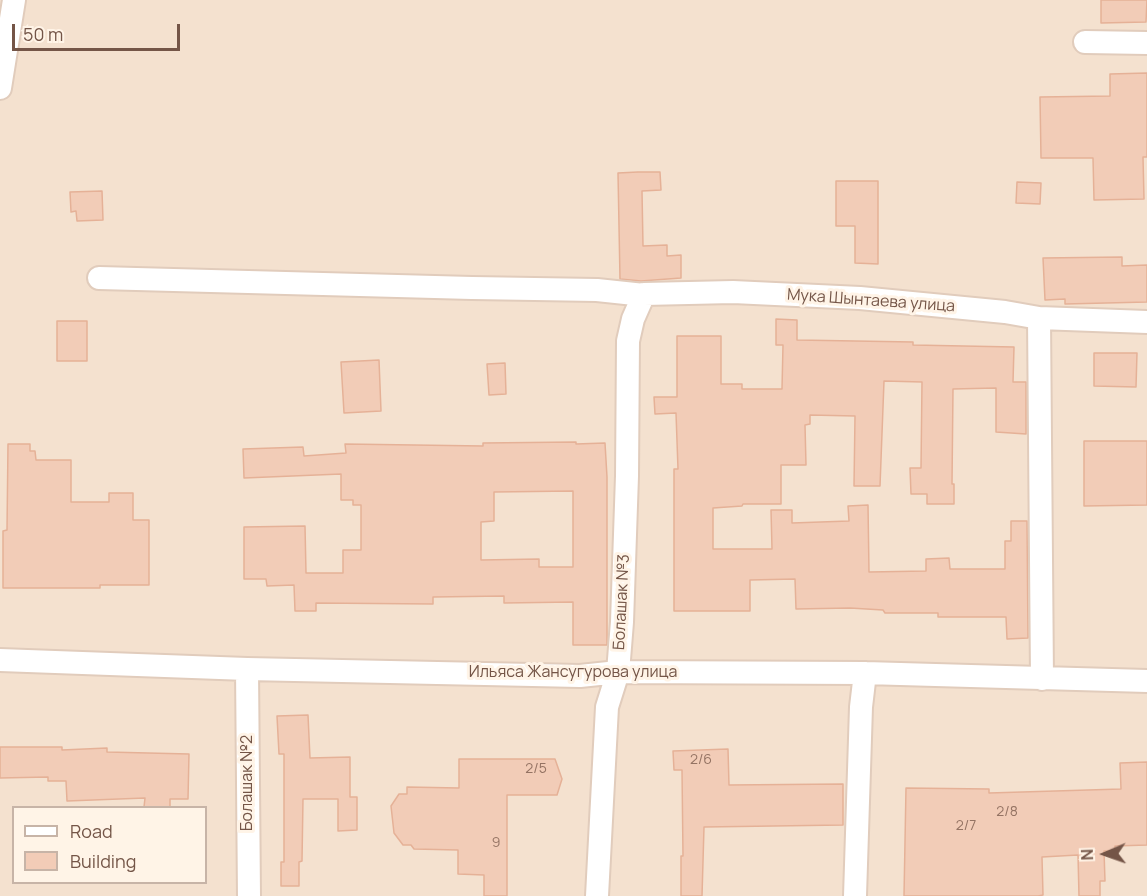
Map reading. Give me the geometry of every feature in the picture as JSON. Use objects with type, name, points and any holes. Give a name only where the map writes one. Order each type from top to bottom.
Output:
[{"type":"street","points":[[0,88],[14,0]]},
{"type":"street","points":[[1085,42],[1147,43]]},
{"type":"street","name":"Мука Шынтаева улица","points":[[99,278],[597,290],[644,295],[733,292],[860,298],[1005,312],[1039,318],[1147,322]]},
{"type":"street","name":"Болашак №3","points":[[597,896],[607,707],[618,672],[627,476],[628,341],[633,319],[644,295]]},
{"type":"street","points":[[1039,318],[1042,679]]},
{"type":"street","name":"Ильяса Жансугурова улица","points":[[0,660],[248,669],[580,676],[618,672],[865,673],[1147,681]]},
{"type":"street","name":"Болашак №2","points":[[248,669],[249,896]]},
{"type":"street","points":[[855,896],[861,707],[865,673]]},
{"type":"shaded area","points":[[0,0],[1147,0],[1147,896],[0,896]]},
{"type":"building","points":[[1101,0],[1147,0],[1146,22],[1101,23]]},
{"type":"building","points":[[1147,73],[1147,157],[1143,157],[1144,199],[1094,200],[1093,158],[1041,158],[1040,97],[1110,96],[1110,74]]},
{"type":"building","points":[[660,172],[661,190],[642,191],[643,246],[667,245],[667,256],[681,255],[681,278],[641,281],[620,279],[618,173]]},
{"type":"building","points":[[836,181],[878,181],[878,264],[855,263],[855,226],[836,226]]},
{"type":"building","points":[[1017,182],[1041,183],[1040,204],[1016,203]]},
{"type":"building","points":[[102,191],[103,220],[77,221],[76,211],[71,212],[70,192]]},
{"type":"building","points":[[1122,257],[1122,266],[1147,265],[1147,302],[1065,304],[1065,299],[1045,300],[1043,258]]},
{"type":"building","points":[[776,319],[797,320],[797,340],[1014,347],[1013,382],[1026,382],[1026,434],[996,432],[996,388],[953,389],[952,484],[954,484],[954,504],[927,504],[927,494],[911,494],[910,468],[921,468],[922,382],[884,381],[880,486],[854,486],[855,416],[810,415],[810,424],[805,425],[806,465],[781,465],[781,504],[743,504],[742,506],[713,508],[713,549],[772,549],[771,510],[792,510],[792,523],[849,521],[848,506],[868,505],[869,572],[926,571],[926,559],[949,558],[950,569],[1005,569],[1005,541],[1011,541],[1011,521],[1027,521],[1028,638],[1007,639],[1006,617],[938,617],[938,613],[885,613],[883,610],[850,608],[796,609],[795,579],[750,580],[750,611],[674,611],[674,469],[678,469],[676,413],[655,414],[654,397],[677,397],[677,336],[721,336],[721,384],[742,384],[742,389],[782,389],[783,345],[776,345]]},
{"type":"building","points":[[57,321],[87,321],[87,361],[57,361]]},
{"type":"building","points":[[1094,353],[1137,353],[1136,387],[1094,386]]},
{"type":"building","points":[[379,360],[381,411],[344,413],[341,362]]},
{"type":"building","points":[[505,363],[506,394],[489,395],[487,364]]},
{"type":"building","points":[[1084,441],[1147,441],[1147,505],[1084,506]]},
{"type":"building","points":[[483,443],[605,443],[607,645],[573,645],[573,602],[504,603],[504,596],[433,597],[433,604],[316,603],[316,611],[295,611],[294,585],[267,586],[266,579],[244,579],[244,527],[305,526],[306,573],[343,573],[343,550],[361,550],[361,505],[353,505],[353,500],[341,500],[341,474],[244,478],[243,449],[303,447],[304,456],[346,453],[345,444],[483,446]],"holes":[[[573,491],[573,567],[539,567],[539,559],[481,560],[481,522],[494,521],[494,492]]]},
{"type":"building","points":[[8,444],[30,444],[30,451],[35,451],[36,460],[71,460],[71,502],[109,502],[109,493],[133,493],[133,520],[149,520],[149,585],[100,585],[100,588],[3,588],[3,531],[7,530]]},
{"type":"building","points":[[308,715],[310,758],[350,757],[350,797],[357,797],[357,830],[338,831],[338,799],[303,799],[302,861],[299,862],[299,886],[281,886],[281,862],[284,862],[284,754],[279,754],[277,716]]},
{"type":"building","points":[[0,747],[62,747],[62,750],[107,748],[107,752],[189,754],[188,799],[170,799],[170,806],[144,806],[145,798],[67,801],[66,781],[48,781],[48,777],[0,778]]},
{"type":"building","points":[[728,749],[729,785],[843,784],[843,825],[704,827],[702,896],[681,896],[682,770],[674,770],[673,751]]},
{"type":"building","points":[[459,759],[555,759],[562,779],[557,795],[507,795],[507,896],[484,896],[484,875],[458,874],[458,850],[414,849],[411,845],[403,845],[394,833],[391,806],[399,794],[407,794],[407,787],[459,788]]},
{"type":"building","points":[[1147,762],[1147,845],[1115,846],[1115,851],[1104,851],[1105,881],[1100,881],[1100,896],[1079,896],[1078,855],[1042,857],[1043,895],[904,896],[906,788],[989,789],[989,793],[1121,789],[1120,763]]}]
